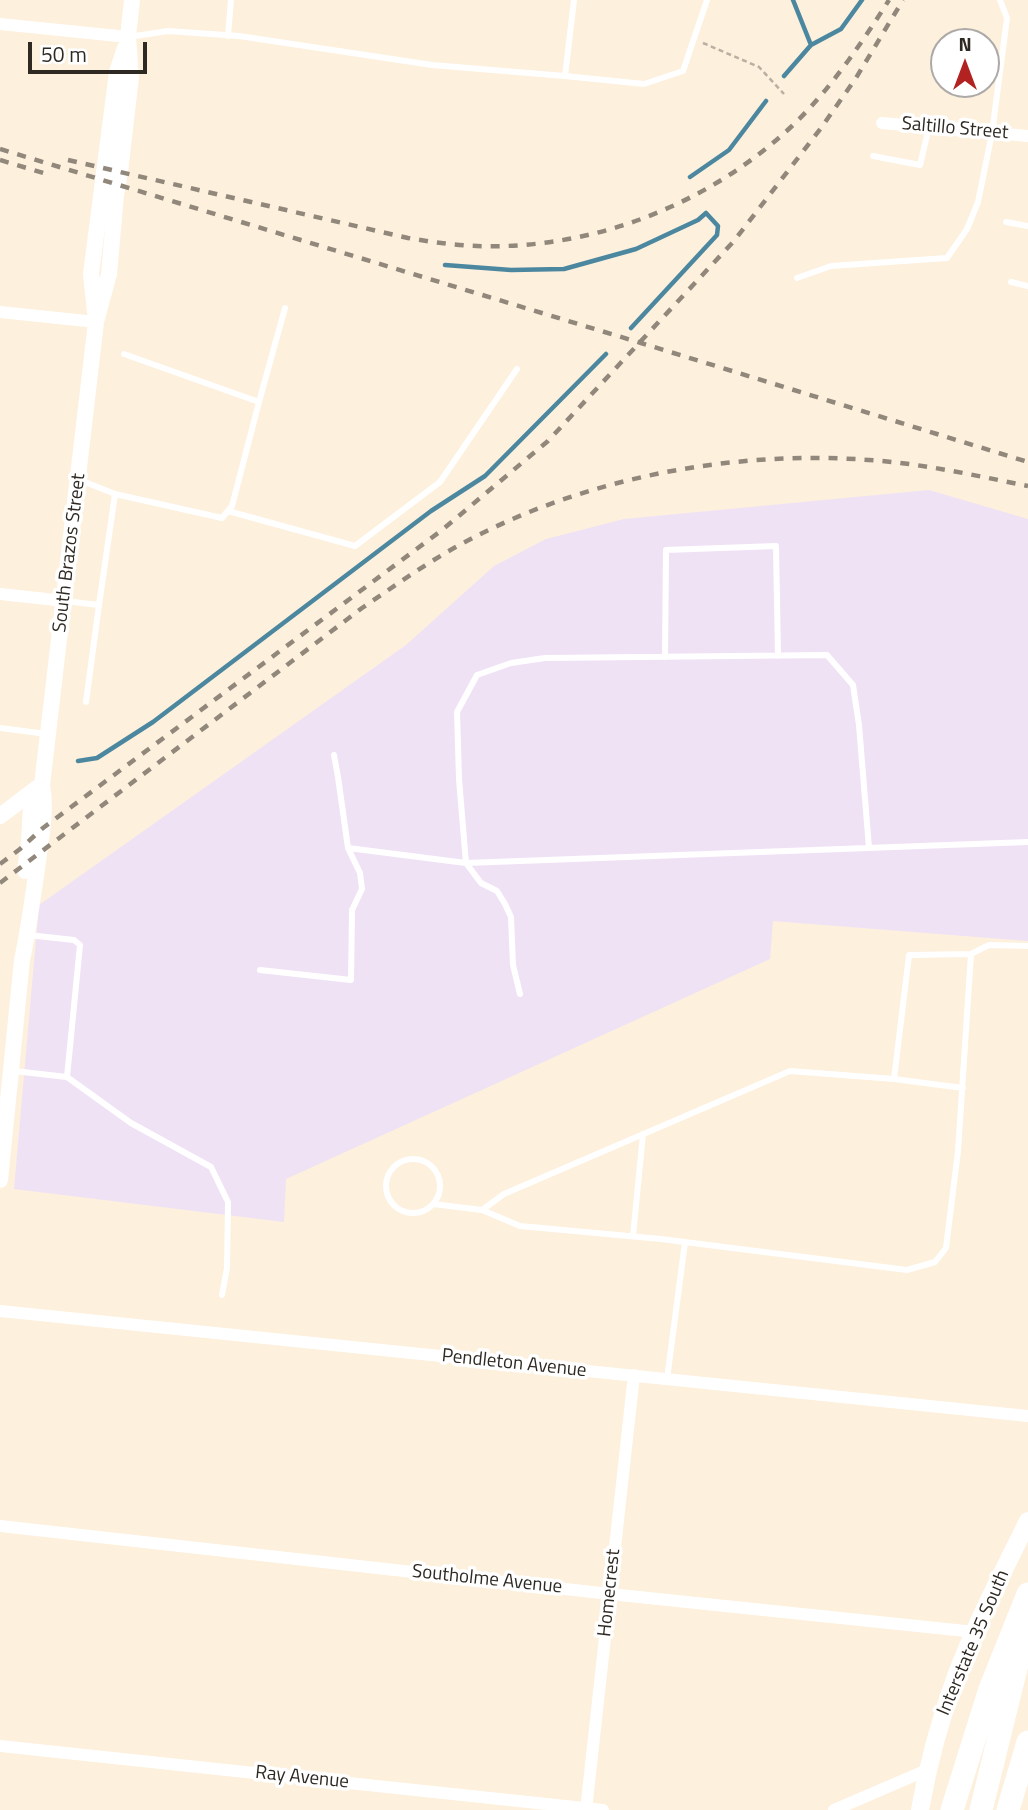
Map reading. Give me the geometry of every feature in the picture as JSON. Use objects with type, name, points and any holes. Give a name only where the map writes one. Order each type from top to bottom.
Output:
[{"type":"highway","points":[[952,1810],[990,1689],[1028,1594]]},
{"type":"highway","points":[[981,1810],[1028,1619]]},
{"type":"highway","points":[[1008,1810],[1028,1742]]},
{"type":"main road","name":"Interstate 35 South","points":[[920,1810],[927,1770],[956,1676],[1028,1521]]},
{"type":"street","name":"South Brazos Street","points":[[22,960],[18,926],[31,806],[42,785],[96,322],[109,274],[131,77],[128,37],[132,0]]},
{"type":"street","points":[[0,23],[128,37]]},
{"type":"street","name":"Saltillo Street","points":[[882,123],[1028,136]]},
{"type":"street","points":[[0,312],[96,322]]},
{"type":"street","points":[[0,594],[65,601]]},
{"type":"street","name":"South Brazos Street","points":[[0,1180],[6,1070],[43,828],[45,799],[42,785]]},
{"type":"street","points":[[0,816],[42,785]]},
{"type":"street","name":"Pendleton Avenue","points":[[0,1311],[1028,1416]]},
{"type":"street","name":"Homecrest","points":[[586,1809],[634,1375]]},
{"type":"street","name":"Southolme Avenue","points":[[0,1526],[975,1632]]},
{"type":"street","name":"Ray Avenue","points":[[0,1746],[603,1810]]},
{"type":"street","points":[[837,1809],[927,1770]]},
{"type":"lane","points":[[228,36],[231,0]]},
{"type":"lane","points":[[565,76],[575,0]]},
{"type":"lane","points":[[128,37],[168,31],[228,36],[432,65],[644,84],[683,71],[707,0]]},
{"type":"lane","points":[[797,278],[831,266],[947,258],[967,229],[978,202],[992,133],[1007,18],[1000,0]]},
{"type":"lane","points":[[873,156],[920,165],[929,127]]},
{"type":"lane","points":[[1006,222],[1028,226]]},
{"type":"lane","points":[[1011,282],[1028,286]]},
{"type":"lane","points":[[78,479],[115,494],[222,518],[232,506],[285,308]]},
{"type":"lane","points":[[124,354],[259,402]]},
{"type":"lane","points":[[228,511],[355,546],[440,482],[517,369]]},
{"type":"lane","points":[[86,702],[115,494]]},
{"type":"lane","points":[[665,657],[666,550],[776,546],[778,656]]},
{"type":"lane","points":[[65,601],[99,605]]},
{"type":"lane","points":[[520,994],[513,965],[511,917],[497,891],[481,883],[466,863],[457,712],[477,675],[512,663],[545,658],[827,655],[853,684],[869,848]]},
{"type":"lane","points":[[0,729],[49,735]]},
{"type":"lane","points":[[260,970],[351,980],[352,910],[362,889],[360,873],[348,848],[334,755]]},
{"type":"lane","points":[[348,848],[466,863],[1028,842]]},
{"type":"lane","points":[[28,934],[74,940],[80,945],[67,1077]]},
{"type":"lane","points":[[894,1079],[909,955],[971,954],[989,945],[1028,946]]},
{"type":"lane","points":[[433,1204],[440,1189],[436,1172],[430,1166],[415,1159],[398,1163],[392,1169],[387,1177],[387,1195],[392,1204],[408,1213],[426,1210],[433,1204],[482,1210],[520,1226],[633,1236],[907,1270],[935,1262],[946,1248],[958,1151],[971,954]]},
{"type":"lane","points":[[6,1070],[67,1077],[131,1123],[211,1167],[228,1202],[227,1268],[222,1295]]},
{"type":"lane","points":[[482,1210],[504,1194],[790,1071],[894,1079],[962,1088]]},
{"type":"lane","points":[[633,1236],[643,1135]]},
{"type":"lane","points":[[667,1379],[685,1242]]},
{"type":"path","points":[[694,39],[759,67],[784,94]]},
{"type":"shaded area","points":[[929,490],[1028,519],[1028,941],[773,921],[770,959],[286,1179],[284,1222],[14,1189],[39,905],[406,645],[494,566],[546,539],[624,519]]},
{"type":"waterway","points":[[793,0],[811,45]]},
{"type":"waterway","points":[[784,76],[811,45],[841,29],[862,0]]},
{"type":"waterway","points":[[690,177],[729,150],[766,101]]},
{"type":"waterway","points":[[445,265],[511,270],[564,269],[636,249],[698,220],[706,213],[718,226],[717,235],[631,328]]},
{"type":"waterway","points":[[78,761],[97,758],[153,722],[431,511],[485,476],[606,354]]},
{"type":"railway","points":[[68,160],[417,239],[477,246],[563,240],[605,231],[686,200],[724,179],[759,154],[792,126],[832,82],[889,0]]},
{"type":"railway","points":[[0,864],[43,828],[442,530],[548,441],[734,241],[821,128],[856,78],[903,0]]},
{"type":"railway","points":[[0,149],[1028,462]]},
{"type":"railway","points":[[0,160],[50,175]]},
{"type":"railway","points":[[0,883],[362,608],[452,549],[514,518],[618,483],[672,471],[783,459],[838,458],[892,462],[1028,486]]}]
